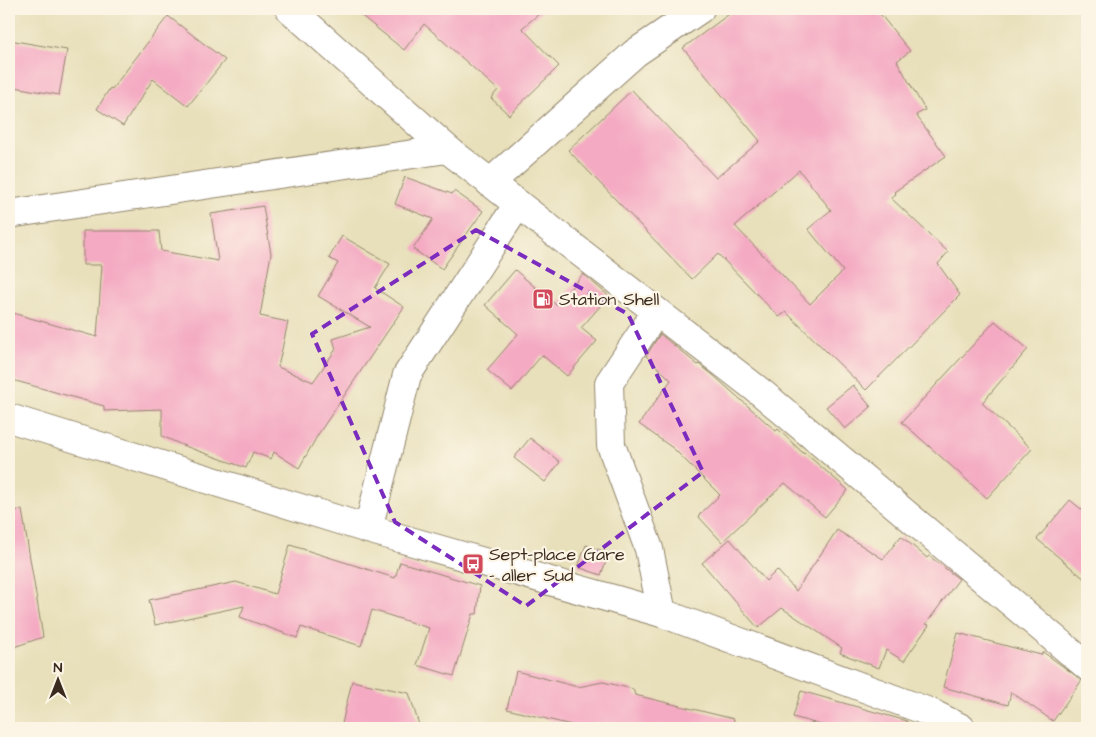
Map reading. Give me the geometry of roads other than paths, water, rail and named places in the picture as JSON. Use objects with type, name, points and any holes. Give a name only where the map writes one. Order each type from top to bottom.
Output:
[{"type":"street","points":[[290,9],[447,149],[763,394],[1087,666]]},
{"type":"street","points":[[490,183],[635,53],[700,9]]},
{"type":"street","points":[[9,214],[447,149]]},
{"type":"street","points":[[368,529],[407,375],[518,204]]},
{"type":"street","points":[[656,312],[609,383],[611,445],[649,549],[662,613]]},
{"type":"street","points":[[9,418],[368,529],[662,613],[929,712],[961,728]]},
{"type":"place","name":"Station Shell","points":[[543,299]]},
{"type":"place","name":"Sept-place Gare - aller Sud","points":[[473,564]]}]
